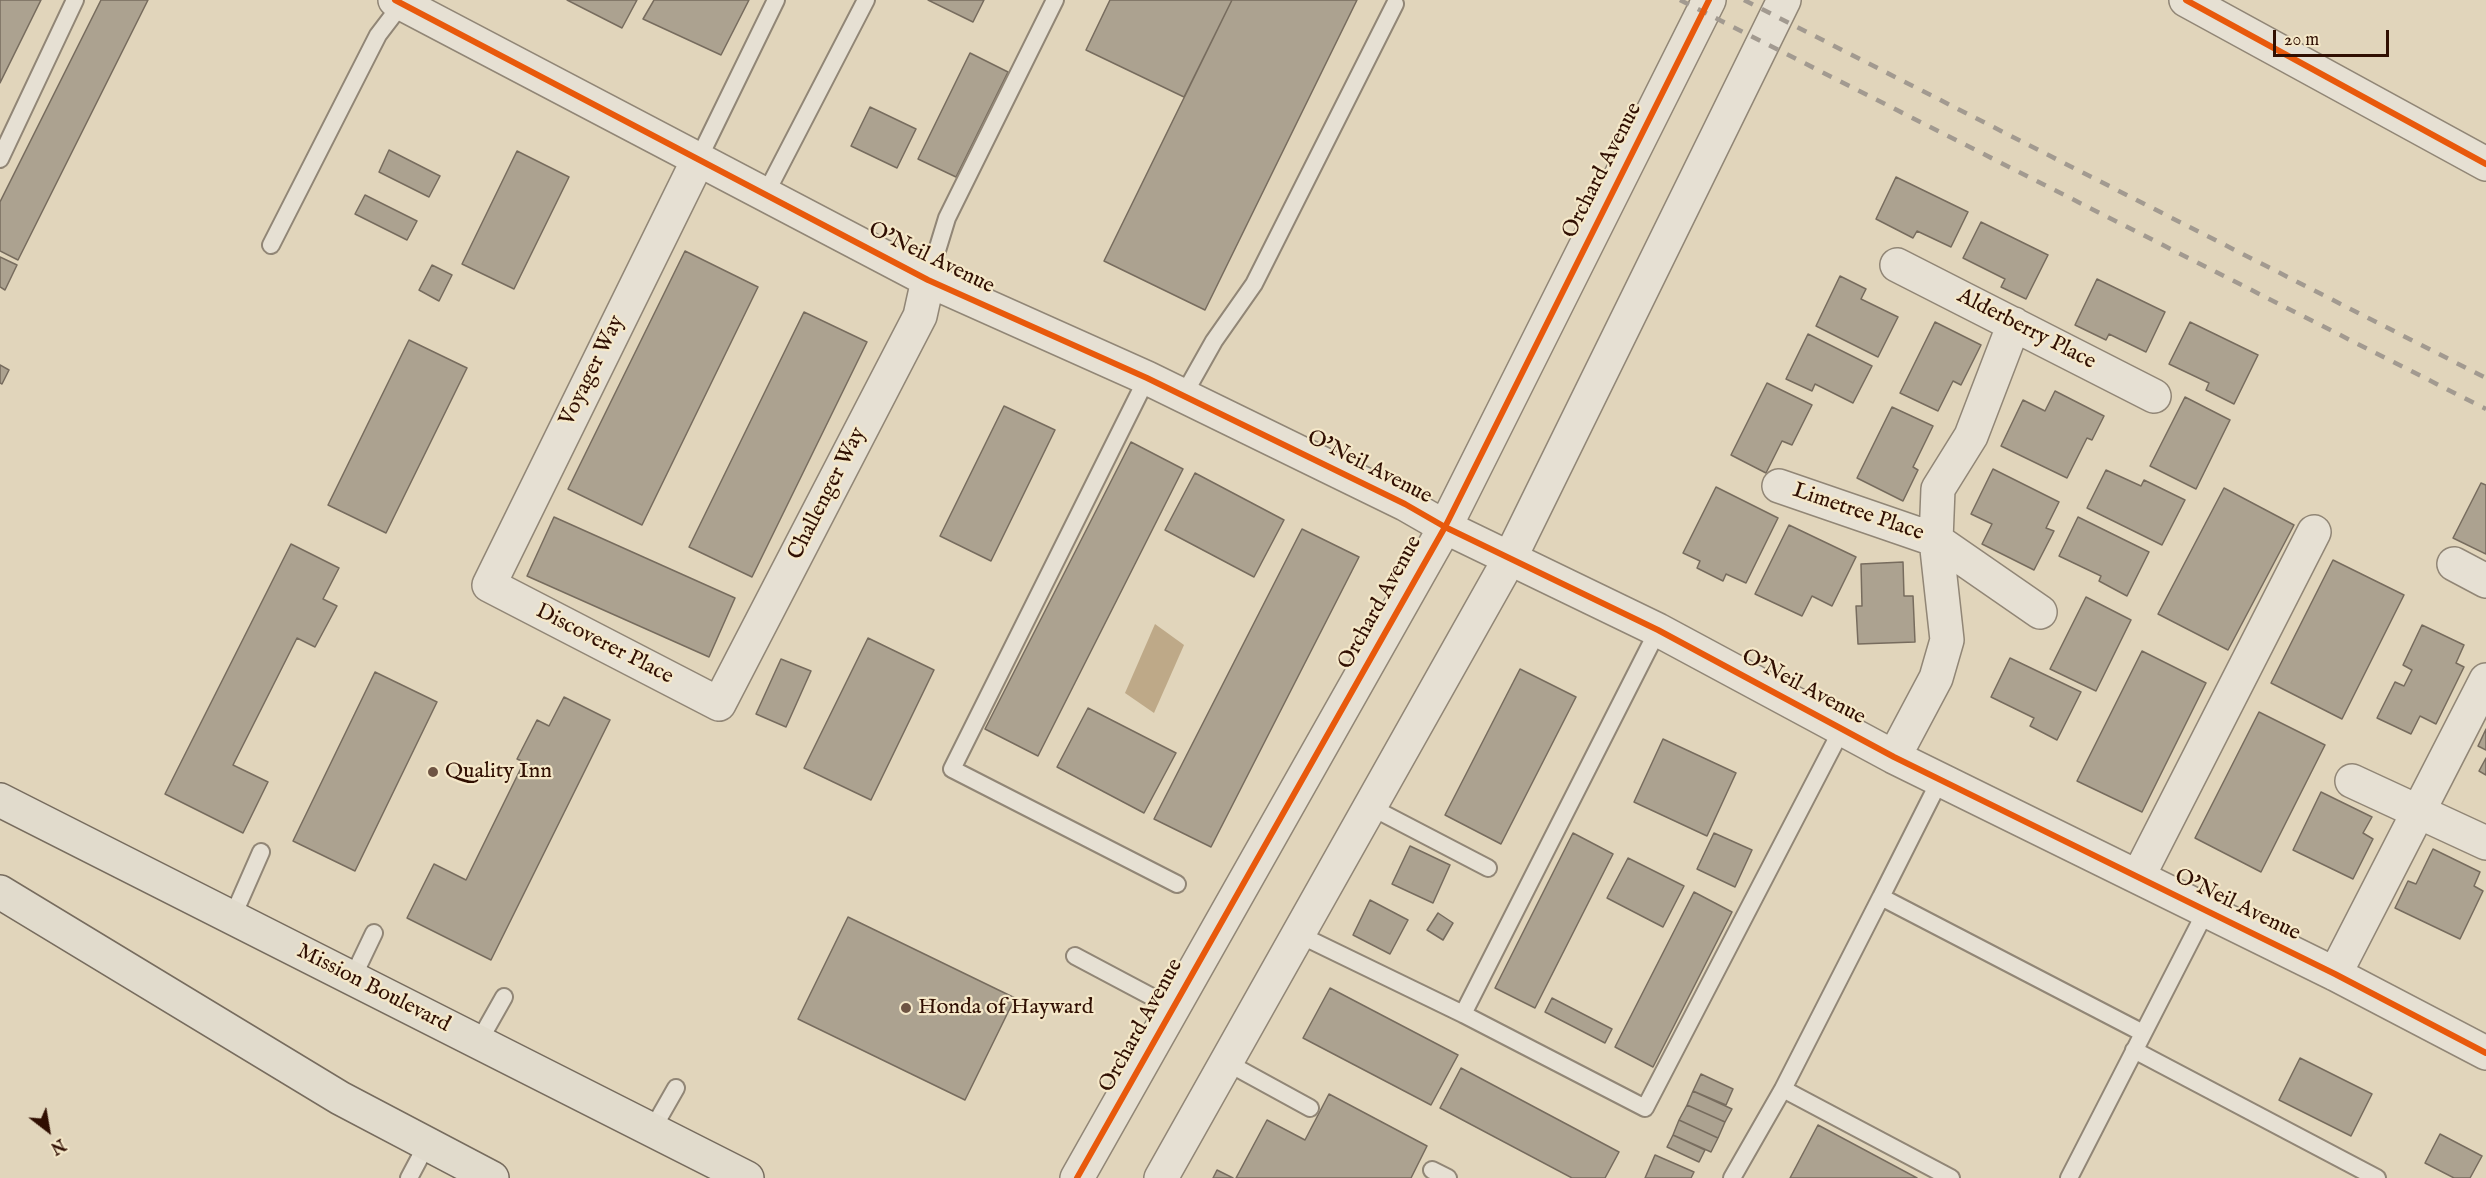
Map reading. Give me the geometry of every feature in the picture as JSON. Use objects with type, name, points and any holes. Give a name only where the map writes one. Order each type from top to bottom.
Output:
[{"type":"main road","name":"Mission Boulevard","points":[[0,800],[747,1178]]},
{"type":"main road","points":[[0,892],[340,1098],[492,1178]]},
{"type":"street","name":"Orchard Avenue","points":[[1077,1178],[1445,526],[1709,0]]},
{"type":"street","points":[[1161,1178],[1510,558],[1784,0]]},
{"type":"street","points":[[2186,0],[2486,164]]},
{"type":"street","name":"O'Neil Avenue","points":[[400,1],[928,280],[1147,378],[1405,504],[1445,526],[1658,630],[1894,757],[1941,778],[2335,974],[2486,1053]]},
{"type":"street","name":"Voyager Way","points":[[489,585],[699,158]]},
{"type":"street","name":"Alderberry Place","points":[[1896,265],[2154,396]]},
{"type":"street","name":"Challenger Way","points":[[719,704],[920,316],[928,280]]},
{"type":"street","points":[[1894,757],[1936,678],[1947,640],[1936,540],[1938,489],[1971,436],[2014,324]]},
{"type":"street","name":"Limetree Place","points":[[1779,486],[1936,540],[2040,612]]},
{"type":"street","points":[[2138,877],[2314,532]]},
{"type":"street","points":[[2454,564],[2486,581]]},
{"type":"street","name":"Discoverer Place","points":[[489,585],[719,704]]},
{"type":"street","points":[[2335,974],[2486,680]]},
{"type":"street","points":[[2352,781],[2486,843]]},
{"type":"lane","points":[[0,159],[75,0]]},
{"type":"lane","points":[[699,158],[776,0]]},
{"type":"lane","points":[[765,195],[866,0]]},
{"type":"lane","points":[[928,280],[947,218],[1055,0]]},
{"type":"lane","points":[[271,244],[378,35],[400,1]]},
{"type":"lane","points":[[1183,396],[1214,341],[1254,284],[1395,4]]},
{"type":"lane","points":[[1147,378],[952,769],[1177,884]]},
{"type":"lane","points":[[1463,1014],[1658,630]]},
{"type":"lane","points":[[1298,934],[1463,1014],[1645,1108],[1842,729]]},
{"type":"lane","points":[[1732,1178],[1783,1089],[1941,778]]},
{"type":"lane","points":[[1369,806],[1488,868]]},
{"type":"lane","points":[[232,918],[261,852]]},
{"type":"lane","points":[[1881,897],[2143,1033]]},
{"type":"lane","points":[[2069,1178],[2206,911]]},
{"type":"lane","points":[[352,979],[374,933]]},
{"type":"lane","points":[[1075,956],[1173,1008]]},
{"type":"lane","points":[[478,1042],[504,998]]},
{"type":"lane","points":[[2134,1050],[2377,1178]]},
{"type":"lane","points":[[1226,1062],[1310,1108]]},
{"type":"lane","points":[[652,1130],[676,1088]]},
{"type":"lane","points":[[1783,1089],[1951,1178]]},
{"type":"lane","points":[[409,1178],[427,1144]]},
{"type":"lane","points":[[1432,1170],[1448,1178]]},
{"type":"shaded area","points":[[1155,624],[1184,645],[1154,713],[1125,693]]},
{"type":"building","points":[[0,0],[41,0],[0,83]]},
{"type":"building","points":[[101,0],[148,0],[18,260],[0,251],[0,202]]},
{"type":"building","points":[[567,0],[637,0],[622,28]]},
{"type":"building","points":[[654,0],[749,0],[721,55],[643,19]]},
{"type":"building","points":[[928,0],[984,0],[973,22]]},
{"type":"building","points":[[1110,0],[1232,0],[1184,97],[1086,50]]},
{"type":"building","points":[[1232,0],[1357,0],[1205,310],[1104,261]]},
{"type":"building","points":[[970,53],[1008,72],[956,177],[918,159]]},
{"type":"building","points":[[870,107],[916,129],[897,168],[851,146]]},
{"type":"building","points":[[389,150],[440,176],[429,197],[379,172]]},
{"type":"building","points":[[517,151],[569,177],[514,289],[462,264]]},
{"type":"building","points":[[1896,177],[1968,212],[1951,247],[1917,231],[1913,238],[1876,219]]},
{"type":"building","points":[[365,195],[417,221],[407,240],[355,214]]},
{"type":"building","points":[[1981,222],[2048,255],[2026,299],[2001,287],[2005,279],[1963,258]]},
{"type":"building","points":[[685,251],[758,287],[642,525],[568,489]]},
{"type":"building","points":[[0,257],[17,265],[5,290],[0,287]]},
{"type":"building","points":[[432,265],[452,275],[439,301],[419,290]]},
{"type":"building","points":[[1840,276],[1866,289],[1861,299],[1898,317],[1878,357],[1816,326]]},
{"type":"building","points":[[2097,279],[2165,312],[2146,352],[2109,334],[2106,340],[2075,325]]},
{"type":"building","points":[[804,312],[867,342],[752,577],[689,547]]},
{"type":"building","points":[[1935,322],[1981,345],[1961,385],[1953,381],[1938,411],[1900,393]]},
{"type":"building","points":[[2190,322],[2258,355],[2234,404],[2206,390],[2209,383],[2169,364]]},
{"type":"building","points":[[1808,334],[1872,366],[1853,403],[1815,384],[1812,391],[1786,379]]},
{"type":"building","points":[[409,340],[467,368],[386,533],[328,505]]},
{"type":"building","points":[[0,365],[9,370],[2,384],[0,383]]},
{"type":"building","points":[[1767,383],[1812,405],[1792,445],[1782,441],[1766,473],[1731,455]]},
{"type":"building","points":[[2055,391],[2104,416],[2092,440],[2087,438],[2067,478],[2001,446],[2023,400],[2045,411]]},
{"type":"building","points":[[2185,397],[2230,420],[2196,489],[2150,466]]},
{"type":"building","points":[[1004,406],[1055,430],[991,561],[940,536]]},
{"type":"building","points":[[1892,407],[1933,426],[1913,467],[1918,470],[1903,501],[1857,478]]},
{"type":"building","points":[[1131,442],[1183,469],[1038,756],[985,729]]},
{"type":"building","points":[[1993,469],[2059,502],[2046,528],[2054,531],[2034,570],[1982,544],[1992,524],[1971,514]]},
{"type":"building","points":[[2106,470],[2141,486],[2144,480],[2185,500],[2162,545],[2087,508]]},
{"type":"building","points":[[1195,473],[1284,520],[1254,577],[1165,530]]},
{"type":"building","points":[[2481,483],[2486,485],[2486,554],[2453,538]]},
{"type":"building","points":[[1716,487],[1778,518],[1746,583],[1726,574],[1723,581],[1697,568],[1700,561],[1683,553]]},
{"type":"building","points":[[2224,488],[2294,525],[2228,650],[2158,614]]},
{"type":"building","points":[[554,517],[735,598],[709,657],[527,576]]},
{"type":"building","points":[[2078,517],[2149,552],[2127,596],[2099,581],[2101,576],[2059,556]]},
{"type":"building","points":[[1789,525],[1856,557],[1832,606],[1812,596],[1802,616],[1755,594]]},
{"type":"building","points":[[1302,529],[1359,557],[1211,847],[1154,819]]},
{"type":"building","points":[[291,544],[339,568],[323,599],[337,606],[315,647],[297,638],[233,765],[268,782],[243,833],[165,794]]},
{"type":"building","points":[[2333,560],[2404,595],[2342,719],[2271,683]]},
{"type":"building","points":[[1903,562],[1904,596],[1913,596],[1915,642],[1858,644],[1856,606],[1862,606],[1861,564]]},
{"type":"building","points":[[2086,597],[2131,620],[2096,691],[2050,669]]},
{"type":"building","points":[[2422,625],[2464,645],[2456,663],[2464,667],[2436,724],[2420,716],[2411,734],[2377,718],[2395,682],[2404,686],[2412,670],[2403,665]]},
{"type":"building","points":[[868,638],[934,670],[871,800],[804,768]]},
{"type":"building","points":[[2142,651],[2206,683],[2142,812],[2077,781]]},
{"type":"building","points":[[2010,658],[2081,692],[2057,740],[2030,726],[2034,718],[1991,697]]},
{"type":"building","points":[[781,659],[811,671],[786,727],[756,714]]},
{"type":"building","points":[[1520,669],[1576,697],[1501,844],[1445,815]]},
{"type":"building","points":[[375,672],[437,702],[355,871],[293,841]]},
{"type":"building","points":[[564,697],[610,720],[491,960],[407,918],[434,864],[466,880],[524,762],[517,759],[537,720],[549,726]]},
{"type":"building","points":[[1088,708],[1176,753],[1144,813],[1057,767]]},
{"type":"building","points":[[2259,712],[2325,745],[2261,872],[2195,838]]},
{"type":"building","points":[[2486,729],[2486,750],[2478,746]]},
{"type":"building","points":[[1663,739],[1736,773],[1707,836],[1634,802]]},
{"type":"building","points":[[2486,758],[2486,775],[2479,771]]},
{"type":"building","points":[[2321,792],[2372,817],[2363,833],[2373,839],[2353,879],[2293,850]]},
{"type":"building","points":[[1573,833],[1613,854],[1535,1008],[1495,988]]},
{"type":"building","points":[[1714,833],[1752,850],[1735,887],[1697,869]]},
{"type":"building","points":[[1410,846],[1450,865],[1433,903],[1392,884]]},
{"type":"building","points":[[2433,849],[2480,872],[2474,886],[2483,891],[2460,939],[2395,908],[2408,881],[2416,884]]},
{"type":"building","points":[[1628,858],[1684,886],[1663,927],[1607,898]]},
{"type":"building","points":[[1694,892],[1732,912],[1653,1067],[1615,1047]]},
{"type":"building","points":[[1370,900],[1408,920],[1390,954],[1353,935]]},
{"type":"building","points":[[1438,913],[1453,923],[1443,940],[1427,930]]},
{"type":"building","name":"Honda of Hayward","points":[[848,917],[1015,998],[965,1100],[798,1019]]},
{"type":"building","points":[[1330,988],[1458,1055],[1431,1105],[1303,1038]]},
{"type":"building","points":[[1552,998],[1612,1029],[1605,1043],[1545,1012]]},
{"type":"building","points":[[2300,1058],[2372,1094],[2351,1136],[2279,1100]]},
{"type":"building","points":[[1461,1068],[1619,1152],[1605,1178],[1572,1178],[1440,1108]]},
{"type":"building","points":[[1701,1074],[1733,1089],[1726,1105],[1693,1091]]},
{"type":"building","points":[[1693,1091],[1732,1109],[1725,1122],[1687,1105]]},
{"type":"building","points":[[1329,1094],[1427,1146],[1411,1178],[1236,1178],[1267,1120],[1305,1140]]},
{"type":"building","points":[[1687,1105],[1725,1122],[1718,1138],[1679,1120]]},
{"type":"building","points":[[1679,1120],[1718,1138],[1711,1152],[1673,1135]]},
{"type":"building","points":[[1818,1125],[1917,1178],[1790,1178]]},
{"type":"building","points":[[2440,1134],[2482,1156],[2470,1178],[2454,1178],[2425,1163]]},
{"type":"building","points":[[1673,1135],[1705,1150],[1699,1162],[1667,1147]]},
{"type":"building","points":[[1655,1155],[1694,1172],[1691,1178],[1645,1178]]},
{"type":"building","points":[[1217,1170],[1233,1178],[1213,1178]]},
{"type":"railway","points":[[1680,0],[2486,409]]},
{"type":"railway","points":[[1744,0],[2486,378]]},
{"type":"cycle path","points":[[395,0],[928,280],[1147,378],[1405,504],[1445,527],[1658,630],[1894,757],[2335,974],[2486,1053]]},
{"type":"cycle path","points":[[1077,1178],[1445,527],[1709,0]]},
{"type":"cycle path","points":[[2186,0],[2486,164]]},
{"type":"place","name":"Quality Inn","points":[[433,772]]},
{"type":"place","name":"Honda of Hayward","points":[[906,1008]]}]
